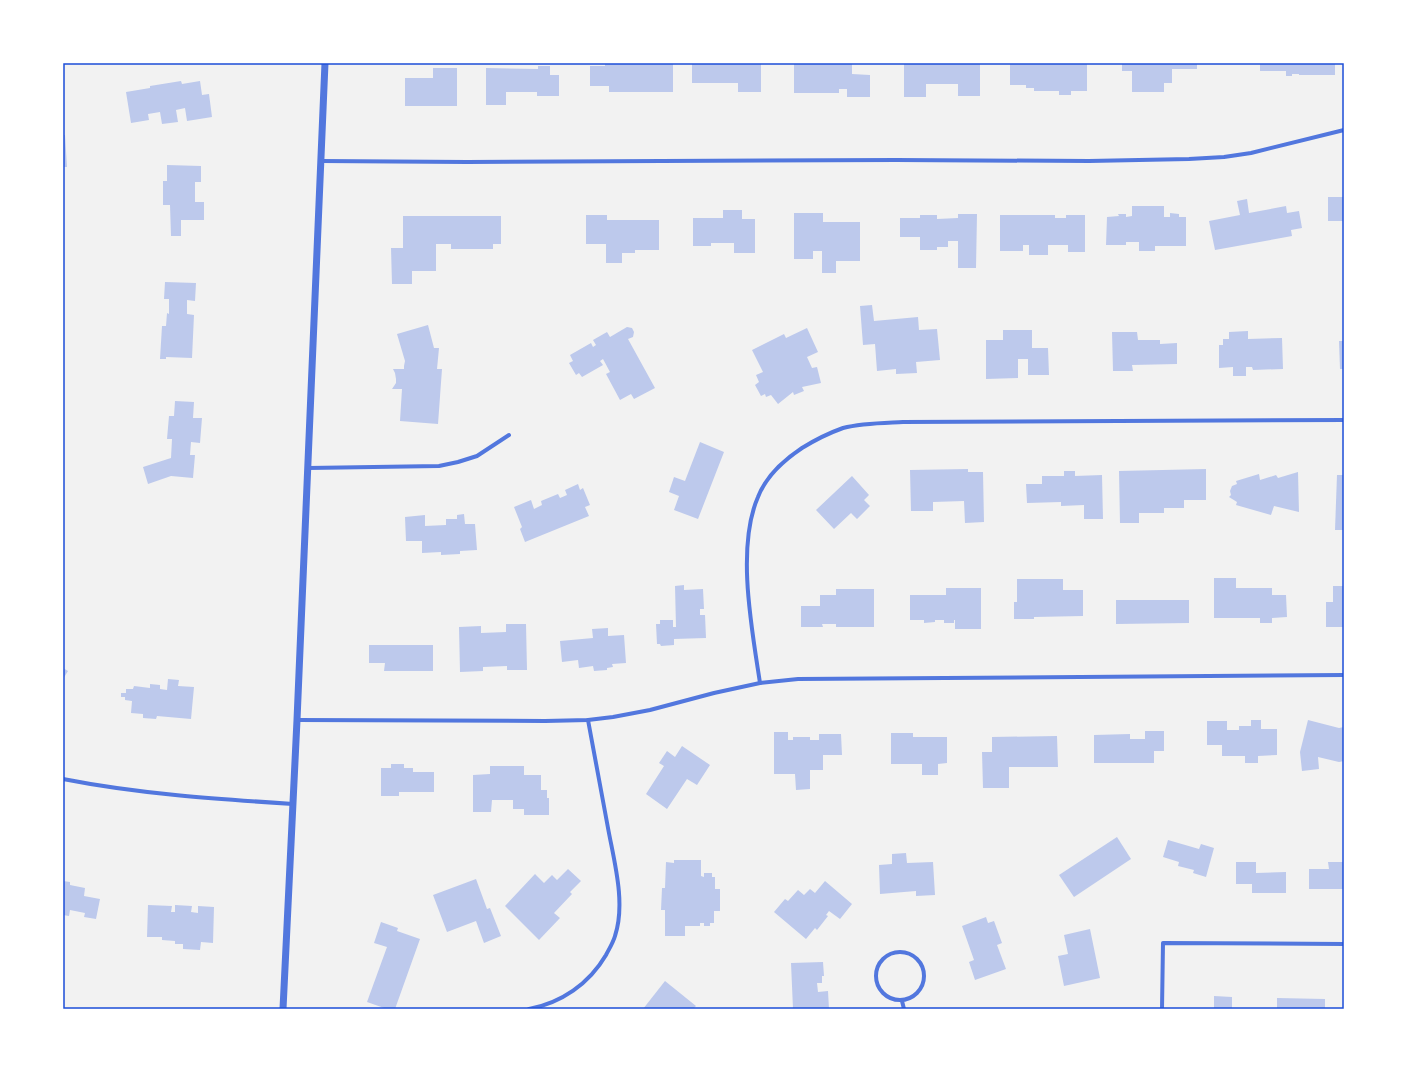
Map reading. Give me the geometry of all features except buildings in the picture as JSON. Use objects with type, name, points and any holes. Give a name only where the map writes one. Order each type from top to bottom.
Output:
[{"type":"street","points":[[283,1009],[325,63]]},
{"type":"street","points":[[321,161],[1089,161],[1189,159],[1250,153],[1344,130]]},
{"type":"street","points":[[760,683],[753,639],[747,572],[747,547],[752,511],[766,481],[777,468],[791,456],[812,442],[827,435],[843,428],[896,422],[1344,420]]},
{"type":"street","points":[[308,468],[439,466],[477,456],[508,435]]},
{"type":"street","points":[[297,720],[588,720],[650,710],[714,693],[760,683],[798,679],[1344,675]]},
{"type":"street","points":[[529,1009],[542,1007],[553,1002],[569,994],[583,983],[602,961],[615,936],[618,917],[618,886],[588,720]]},
{"type":"street","points":[[63,779],[130,791],[293,804]]},
{"type":"street","points":[[1162,1009],[1163,943],[1344,944]]},
{"type":"street","points":[[897,952],[907,953],[915,957],[921,964],[924,974],[923,983],[919,992],[911,998],[902,1001],[893,1000],[884,996],[878,988],[875,979],[876,969],[881,961],[888,955],[897,952]]},
{"type":"street","points":[[902,1001],[904,1009]]}]
